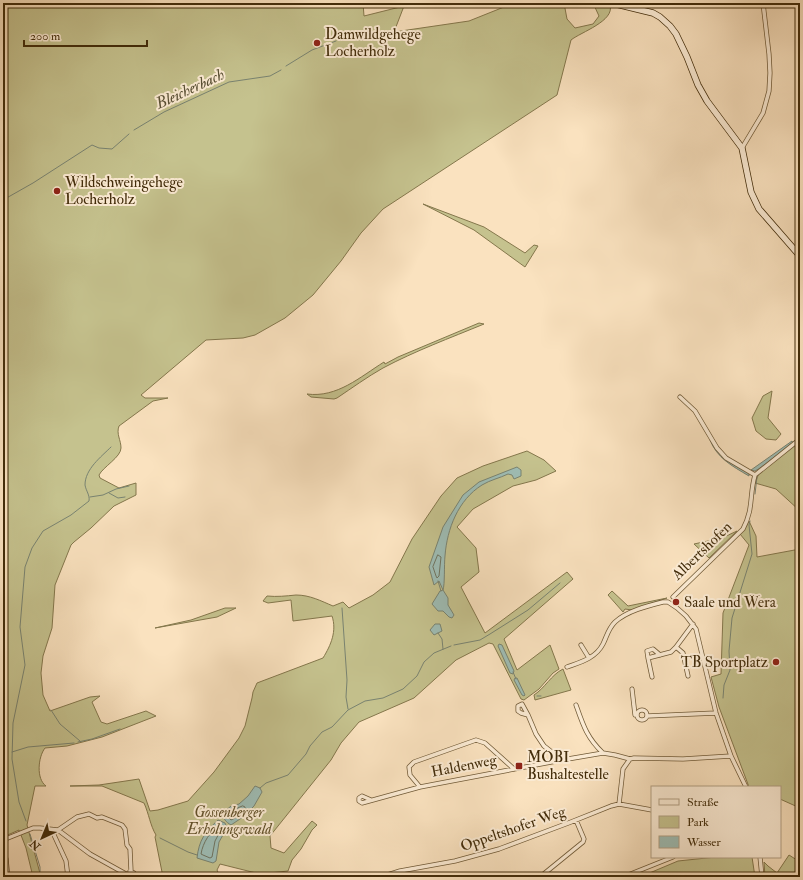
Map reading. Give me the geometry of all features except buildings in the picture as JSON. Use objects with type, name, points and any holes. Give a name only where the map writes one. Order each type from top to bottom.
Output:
[{"type":"main road","points":[[612,3],[653,13],[670,26],[707,101],[742,148],[752,192],[759,208],[800,256]]},
{"type":"street","points":[[742,148],[762,113],[769,91],[769,54],[763,3]]},
{"type":"street","points":[[680,397],[694,411],[717,448],[726,458],[755,475],[800,439]]},
{"type":"street","name":"Albertshofen","points":[[673,597],[743,529],[751,508],[755,475]]},
{"type":"street","points":[[567,667],[589,658],[600,649],[607,632],[614,623],[627,614],[668,602],[686,616],[696,630],[716,713],[731,756],[746,786]]},
{"type":"street","points":[[648,658],[671,652],[692,624]]},
{"type":"street","points":[[581,646],[589,658]]},
{"type":"street","points":[[676,647],[683,653],[688,676]]},
{"type":"street","points":[[652,677],[647,651],[653,649],[660,655]]},
{"type":"street","points":[[632,689],[636,717],[643,720],[647,716],[716,713]]},
{"type":"street","points":[[576,705],[585,730],[594,744],[603,753]]},
{"type":"street","points":[[638,718],[637,713],[640,710],[645,711],[647,716]]},
{"type":"street","points":[[528,715],[536,734],[544,746],[562,760]]},
{"type":"street","points":[[420,787],[410,774],[409,767],[414,762],[476,740],[485,743],[514,769]]},
{"type":"street","name":"Haldenweg","points":[[371,800],[420,787],[603,753],[630,759],[683,759],[731,756]]},
{"type":"street","points":[[619,804],[623,769],[630,759]]},
{"type":"street","name":"Oppeltshofer Weg","points":[[381,877],[400,871],[455,861],[499,849],[610,806],[619,804],[651,810]]},
{"type":"street","points":[[3,840],[33,828],[56,830],[90,854],[127,876],[131,871],[130,849],[127,845],[125,829],[122,825],[102,817],[97,818],[89,814],[77,817],[56,830],[54,835],[66,860],[68,877]]},
{"type":"street","points":[[540,877],[583,842],[584,839],[576,820]]},
{"type":"street","points":[[3,851],[6,859],[8,877]]},
{"type":"street","points":[[623,877],[670,858]]},
{"type":"street","points":[[760,858],[762,877]]},
{"type":"street","points":[[131,871],[136,877]]},
{"type":"green space","points":[[3,3],[363,3],[364,16],[404,6],[394,32],[469,21],[514,3],[564,3],[567,19],[575,28],[593,24],[599,16],[593,3],[605,3],[610,5],[610,11],[602,21],[571,40],[557,95],[383,209],[361,233],[341,261],[313,295],[285,318],[255,335],[243,338],[206,340],[141,395],[145,398],[168,398],[153,401],[119,426],[118,432],[121,445],[120,451],[99,475],[100,478],[119,488],[136,483],[136,495],[114,506],[71,545],[55,585],[52,628],[43,656],[41,673],[43,695],[50,711],[90,697],[100,696],[92,702],[101,722],[107,724],[146,711],[156,716],[102,737],[67,746],[45,748],[41,757],[39,773],[43,783],[46,786],[35,786],[27,825],[41,877],[33,877],[26,848],[19,830],[3,837]]},
{"type":"green space","points":[[423,204],[484,227],[525,253],[534,245],[538,246],[525,267],[474,230]]},
{"type":"green space","points":[[479,323],[484,324],[383,368],[337,398],[311,397],[307,394],[328,393],[338,390],[357,380],[384,362],[385,364],[398,357]]},
{"type":"green space","points":[[772,391],[768,418],[781,434],[776,440],[766,439],[756,431],[752,418],[763,396]]},
{"type":"green space","points":[[800,441],[800,511],[776,489],[755,483],[759,473]]},
{"type":"green space","name":"Gossenberger Erholungswald","points":[[527,451],[544,460],[556,471],[536,480],[513,486],[473,509],[457,527],[476,548],[479,572],[461,587],[485,633],[567,572],[573,579],[504,639],[517,670],[550,645],[559,669],[553,673],[539,689],[524,700],[521,699],[493,644],[489,643],[456,660],[414,698],[359,722],[341,743],[331,760],[270,836],[271,848],[284,853],[312,821],[317,825],[292,860],[288,871],[260,874],[220,864],[217,870],[220,877],[163,877],[155,837],[156,835],[144,803],[102,786],[70,786],[99,785],[139,779],[150,811],[188,801],[214,772],[239,738],[245,726],[253,692],[257,683],[323,658],[331,643],[334,627],[332,616],[293,621],[291,600],[268,603],[263,601],[267,596],[301,595],[333,606],[343,602],[349,608],[373,595],[390,582],[412,539],[441,496],[457,478],[483,466]]},
{"type":"green space","points":[[749,521],[756,536],[757,557],[800,549],[800,808],[781,799],[781,786],[749,786],[719,707],[711,677],[721,674],[723,613],[749,545],[740,534]]},
{"type":"green space","points":[[737,531],[709,558],[694,544],[722,538]]},
{"type":"green space","points":[[612,591],[628,606],[667,598],[632,610],[625,609],[623,612],[608,595]]},
{"type":"green space","points":[[225,608],[236,608],[217,617],[155,628],[191,620]]},
{"type":"green space","points":[[563,669],[571,690],[535,700],[534,695]]},
{"type":"green space","points":[[789,855],[800,862],[800,877],[765,877],[764,862],[777,873]]},
{"type":"green space","points":[[706,858],[752,858],[755,877],[640,877],[678,861]]},
{"type":"water","points":[[711,439],[724,457],[731,463],[749,473],[749,476],[721,457],[713,446],[710,440]]},
{"type":"water","points":[[792,441],[793,443],[760,468],[755,471],[751,470]]},
{"type":"water","points":[[517,467],[521,470],[521,476],[514,479],[512,475],[508,474],[485,483],[474,491],[460,507],[448,536],[443,590],[439,581],[434,585],[429,567],[443,527],[463,495],[479,482]]},
{"type":"water","points":[[443,590],[448,598],[448,605],[454,615],[452,618],[443,611],[438,611],[432,604],[440,591]]},
{"type":"water","points":[[435,624],[440,624],[442,631],[434,635],[430,630]]},
{"type":"water","points":[[499,644],[502,645],[514,671],[513,674],[510,673],[498,646]]},
{"type":"water","points":[[517,678],[525,695],[524,696],[514,680]]},
{"type":"water","points":[[255,786],[260,788],[262,792],[254,806],[243,817],[231,825],[229,824],[224,819],[223,813],[231,806],[239,804],[248,796]]},
{"type":"water","points":[[218,820],[225,823],[227,828],[219,842],[216,861],[213,863],[197,858],[199,846],[203,837]]},
{"type":"waterway","name":"Bleicherbach","points":[[286,66],[312,50],[336,41]]},
{"type":"waterway","name":"Bleicherbach","points":[[134,130],[164,112],[229,82],[270,76],[281,70]]},
{"type":"waterway","name":"Bleicherbach","points":[[3,200],[33,183],[92,145],[99,148],[112,149],[129,134]]},
{"type":"waterway","points":[[26,821],[19,802],[12,759],[13,723],[25,665],[20,627],[25,567],[32,548],[43,531],[71,515],[89,501],[85,485],[88,474],[94,464],[111,447]]},
{"type":"waterway","points":[[755,494],[757,477]]},
{"type":"waterway","points":[[90,497],[103,495],[116,489],[129,486]]},
{"type":"waterway","points":[[109,493],[118,498],[125,497]]},
{"type":"waterway","points":[[723,698],[724,685],[730,670],[729,651],[732,618],[752,554],[749,525],[750,521]]},
{"type":"waterway","points":[[438,581],[441,591]]},
{"type":"waterway","points":[[454,645],[480,640],[528,610],[560,583]]},
{"type":"waterway","points":[[342,608],[347,680],[346,697],[348,709]]},
{"type":"waterway","points":[[438,633],[442,639],[443,649]]},
{"type":"waterway","points":[[260,788],[266,783],[288,775],[322,732],[332,727],[348,710],[365,701],[383,698],[403,689],[417,676],[424,662],[434,653],[451,646]]},
{"type":"waterway","points":[[513,672],[516,679]]},
{"type":"waterway","points":[[51,710],[60,724],[80,741]]},
{"type":"waterway","points":[[78,742],[92,739],[120,729]]},
{"type":"waterway","points":[[12,752],[28,747],[74,743]]},
{"type":"waterway","points":[[30,834],[40,867],[40,877]]},
{"type":"waterway","points":[[160,838],[197,855]]},
{"type":"place","name":"Damwildgehege Locherholz","points":[[317,43]]},
{"type":"place","name":"Wildschweingehege Locherholz","points":[[57,191]]},
{"type":"place","name":"Saale und Wera","points":[[676,602]]},
{"type":"place","name":"TB Sportplatz","points":[[776,662]]},
{"type":"place","name":"MOBI Bushaltestelle","points":[[519,766]]}]
